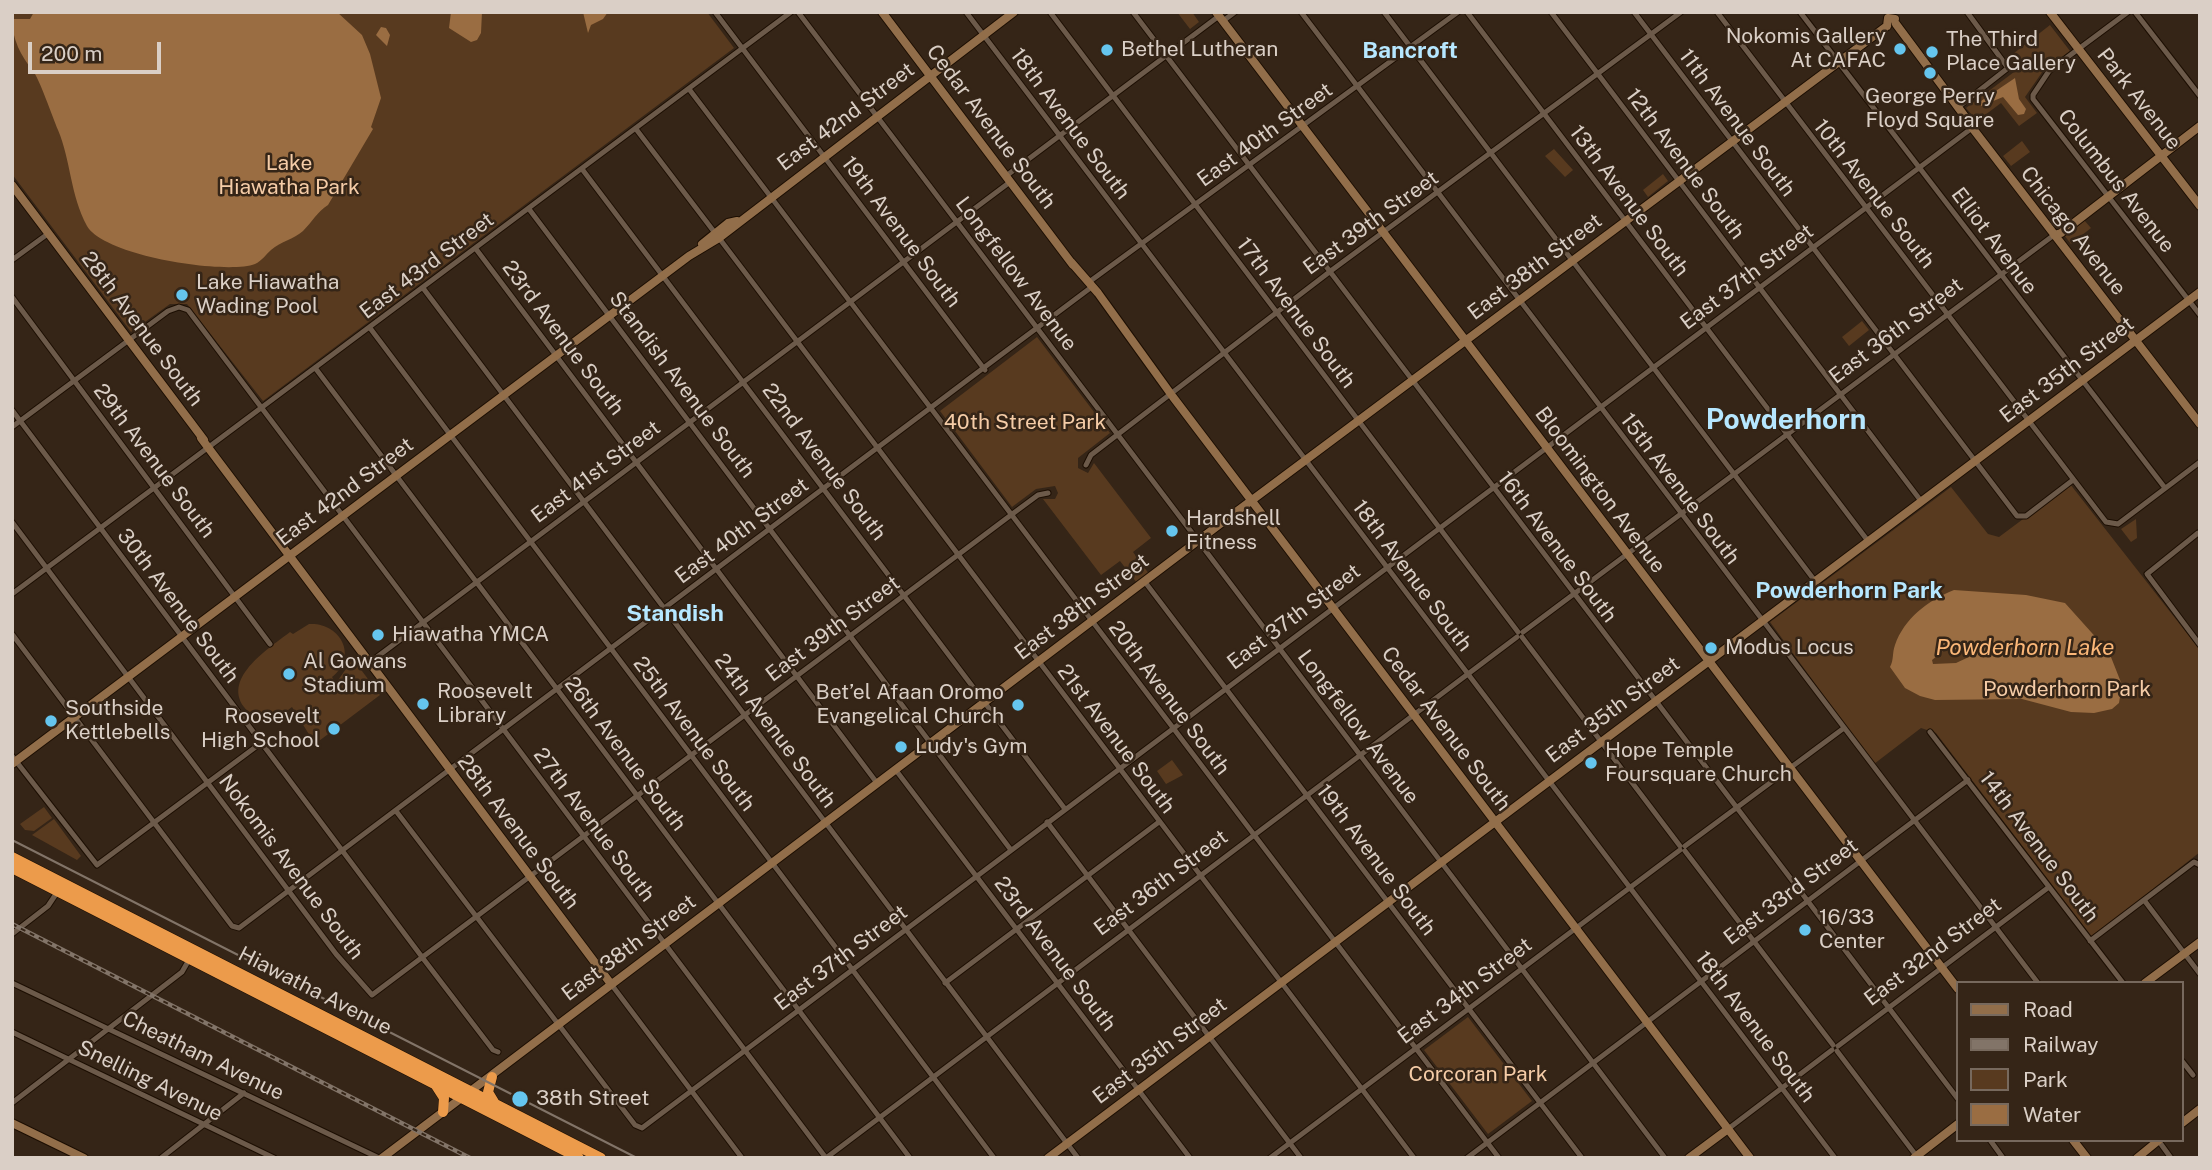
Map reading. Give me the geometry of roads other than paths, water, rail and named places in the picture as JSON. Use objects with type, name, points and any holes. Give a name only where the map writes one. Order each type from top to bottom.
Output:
[{"type":"highway","name":"Hiawatha Avenue","points":[[12,857],[466,1094],[579,1158]]},
{"type":"highway","name":"Hiawatha Avenue","points":[[12,867],[435,1084],[496,1105],[601,1158]]},
{"type":"highway","points":[[492,1077],[488,1092],[496,1105]]},
{"type":"highway","points":[[435,1084],[444,1098],[443,1112]]},
{"type":"street","name":"19th Avenue South","points":[[715,12],[984,368]]},
{"type":"street","name":"East 43rd Street","points":[[12,594],[792,12]]},
{"type":"street","name":"Longfellow Avenue","points":[[798,12],[1665,1158]]},
{"type":"street","name":"Cedar Avenue South","points":[[882,12],[1750,1158]]},
{"type":"street","name":"18th Avenue South","points":[[966,12],[1835,1158]]},
{"type":"street","name":"17th Avenue South","points":[[1050,12],[1916,1157]]},
{"type":"street","name":"16th Avenue South","points":[[1133,12],[1956,1096]]},
{"type":"street","name":"East 41st Street","points":[[369,663],[957,221],[1113,95],[1219,16],[1235,12]]},
{"type":"street","name":"15th Avenue South","points":[[1301,12],[1518,302],[2036,981]]},
{"type":"street","points":[[1384,12],[1815,581]]},
{"type":"street","name":"East 40th Street","points":[[154,824],[235,928],[289,891],[930,409],[1070,303],[1141,244],[1458,12]]},
{"type":"street","name":"13th Avenue South","points":[[1468,12],[1868,541]]},
{"type":"street","name":"12th Avenue South","points":[[1551,12],[1921,501]]},
{"type":"street","name":"11th Avenue South","points":[[1634,12],[2017,516],[2021,516],[2073,480]]},
{"type":"street","name":"East 39th Street","points":[[1086,465],[1091,455],[1170,393],[1681,12]]},
{"type":"street","name":"10th Avenue South","points":[[1717,12],[2106,522],[2112,525],[2165,488]]},
{"type":"street","name":"Elliot Avenue","points":[[1800,12],[1842,59],[1919,168],[2165,488]]},
{"type":"street","name":"East 38th Street","points":[[381,1158],[492,1077],[512,1059],[877,782],[1732,142],[1890,20],[1905,12]]},
{"type":"street","points":[[1957,108],[2008,68],[1967,12]]},
{"type":"street","name":"Park Avenue","points":[[2050,12],[2200,206]]},
{"type":"street","points":[[2079,49],[2128,12]]},
{"type":"street","points":[[2135,12],[2200,96]]},
{"type":"street","name":"East 42nd Street","points":[[14,760],[1013,14]]},
{"type":"street","name":"Bloomington Avenue","points":[[1219,16],[1956,986]]},
{"type":"street","name":"Chicago Avenue","points":[[1890,20],[2200,424]]},
{"type":"street","name":"Columbus Avenue","points":[[2079,49],[2045,76],[2033,99],[2200,316]]},
{"type":"street","name":"20th Avenue South","points":[[689,89],[1499,1158]]},
{"type":"street","name":"East 37th Street","points":[[558,1024],[635,1125],[644,1127],[1919,168],[1969,125]]},
{"type":"street","name":"East 36th Street","points":[[826,1158],[1893,354],[2054,235],[2061,233],[2091,207],[2200,125]]},
{"type":"street","name":"21st Avenue South","points":[[636,129],[1414,1158]]},
{"type":"street","name":"22nd Avenue South","points":[[582,169],[1065,809]]},
{"type":"street","name":"28th Avenue South","points":[[12,185],[742,1158]]},
{"type":"street","name":"Standish Avenue South","points":[[529,209],[1011,850]]},
{"type":"street","points":[[12,260],[51,236]]},
{"type":"street","name":"23rd Avenue South","points":[[476,249],[877,782]]},
{"type":"street","name":"24th Avenue South","points":[[423,288],[1078,1158]]},
{"type":"street","name":"East 35th Street","points":[[1048,1158],[2200,292]]},
{"type":"street","name":"29th Avenue South","points":[[12,297],[270,644]]},
{"type":"street","name":"27th Avenue South","points":[[128,341],[173,308],[186,309],[826,1158]]},
{"type":"street","name":"25th Avenue South","points":[[370,328],[994,1158]]},
{"type":"street","points":[[12,427],[128,341]]},
{"type":"street","name":"26th Avenue South","points":[[316,369],[910,1158]]},
{"type":"street","name":"30th Avenue South","points":[[12,410],[493,1050],[498,1052]]},
{"type":"street","points":[[2165,488],[2200,462]]},
{"type":"street","name":"East 39th Street","points":[[369,995],[477,917],[1038,495],[1048,493]]},
{"type":"street","name":"Nokomis Avenue South","points":[[12,522],[369,995]]},
{"type":"street","points":[[2199,534],[2147,574],[2200,645]]},
{"type":"street","name":"19th Avenue South","points":[[1144,582],[1581,1158]]},
{"type":"street","points":[[2192,634],[2200,628]]},
{"type":"street","points":[[12,634],[154,824]]},
{"type":"street","name":"East 34th Street","points":[[1270,1158],[1844,728]]},
{"type":"street","name":"14th Avenue South","points":[[1930,732],[2121,981]]},
{"type":"street","points":[[14,760],[97,865],[261,743]]},
{"type":"street","name":"23rd Avenue South","points":[[895,769],[1190,1158]]},
{"type":"street","name":"East 33rd Street","points":[[1467,1158],[1968,780]]},
{"type":"street","points":[[396,811],[558,1024]]},
{"type":"street","points":[[1047,822],[1301,1158]]},
{"type":"street","points":[[945,983],[1159,822]]},
{"type":"street","points":[[2090,941],[2198,863]]},
{"type":"street","name":"East 32nd Street","points":[[1689,1158],[2049,887]]},
{"type":"street","points":[[12,934],[48,906],[58,891]]},
{"type":"street","points":[[2144,900],[2200,974]]},
{"type":"street","points":[[2148,981],[2200,942]]},
{"type":"street","points":[[12,1103],[182,972],[190,958]]},
{"type":"street","name":"Cheatham Avenue","points":[[12,983],[381,1158]]},
{"type":"street","name":"Snelling Avenue","points":[[12,1032],[274,1158]]},
{"type":"street","name":"East 38th Street","points":[[466,1094],[478,1081],[507,1059],[512,1059]]},
{"type":"street","points":[[2184,1064],[2193,1075]]},
{"type":"street","points":[[162,1158],[244,1093]]},
{"type":"street","points":[[2184,1121],[2200,1109]]},
{"type":"street","points":[[12,1123],[84,1158]]},
{"type":"street","points":[[1916,1157],[1956,1126]]},
{"type":"street","points":[[1991,1142],[2003,1158]]},
{"type":"street","points":[[2075,1142],[2087,1158]]},
{"type":"street","points":[[2137,1158],[2157,1142]]},
{"type":"street","points":[[2160,1142],[2171,1158]]},
{"type":"water","points":[[34,12],[337,12],[362,35],[370,54],[381,98],[371,127],[373,129],[328,205],[303,231],[275,247],[255,264],[240,267],[194,265],[116,246],[98,237],[87,226],[81,214],[58,130],[39,81],[15,40],[12,19],[30,19]]},
{"type":"water","points":[[451,12],[482,12],[481,33],[477,40],[471,42],[449,28]]},
{"type":"water","points":[[583,12],[608,12],[603,19],[591,25],[588,33]]},
{"type":"water","points":[[381,27],[386,28],[390,35],[387,46],[376,35]]},
{"type":"water","points":[[2015,78],[2019,99],[2026,109],[2024,114],[2018,115],[2003,97],[1981,106],[1981,101]]},
{"type":"water","name":"Powderhorn Lake","points":[[1954,590],[2026,595],[2065,603],[2109,652],[2122,685],[2119,703],[2112,709],[2094,713],[2071,712],[2022,699],[1935,700],[1905,688],[1890,667],[1895,645],[1911,619],[1926,605]],"holes":[[[1947,648],[1969,651],[1971,656],[1956,663],[1933,664],[1932,660]]]},
{"type":"tram line","points":[[12,840],[637,1158]]},
{"type":"railway","points":[[12,924],[470,1158]]},
{"type":"place","name":"Nokomis Gallery At CAFAC","points":[[1900,49]]},
{"type":"place","name":"Bethel Lutheran","points":[[1107,50]]},
{"type":"place","name":"The Third Place Gallery","points":[[1932,52]]},
{"type":"place","name":"George Perry Floyd Square","points":[[1930,73]]},
{"type":"place","name":"Lake Hiawatha Wading Pool","points":[[182,295]]},
{"type":"place","name":"Hardshell Fitness","points":[[1172,531]]},
{"type":"place","name":"Hiawatha YMCA","points":[[378,635]]},
{"type":"place","name":"Modus Locus","points":[[1711,648]]},
{"type":"place","name":"Al Gowans Stadium","points":[[289,674]]},
{"type":"place","name":"Roosevelt Library","points":[[423,704]]},
{"type":"place","name":"Bet’el Afaan Oromo Evangelical Church","points":[[1018,705]]},
{"type":"place","name":"Southside Kettlebells","points":[[51,721]]},
{"type":"place","name":"Roosevelt High School","points":[[334,729]]},
{"type":"place","name":"Ludy's Gym","points":[[901,747]]},
{"type":"place","name":"Hope Temple Foursquare Church","points":[[1591,763]]},
{"type":"place","name":"16/33 Center","points":[[1805,930]]},
{"type":"place","name":"38th Street","points":[[520,1099]]},
{"type":"district","name":"Bancroft","points":[[1410,51]]},
{"type":"district","name":"Powderhorn","points":[[1786,420]]},
{"type":"district","name":"Powderhorn Park","points":[[1849,591]]},
{"type":"district","name":"Standish","points":[[675,614]]},
{"type":"park label","name":"Lake Hiawatha Park","points":[[289,176]]},
{"type":"park label","name":"40th Street Park","points":[[1025,423]]},
{"type":"park label","name":"Corcoran Park","points":[[1478,1075]]}]
